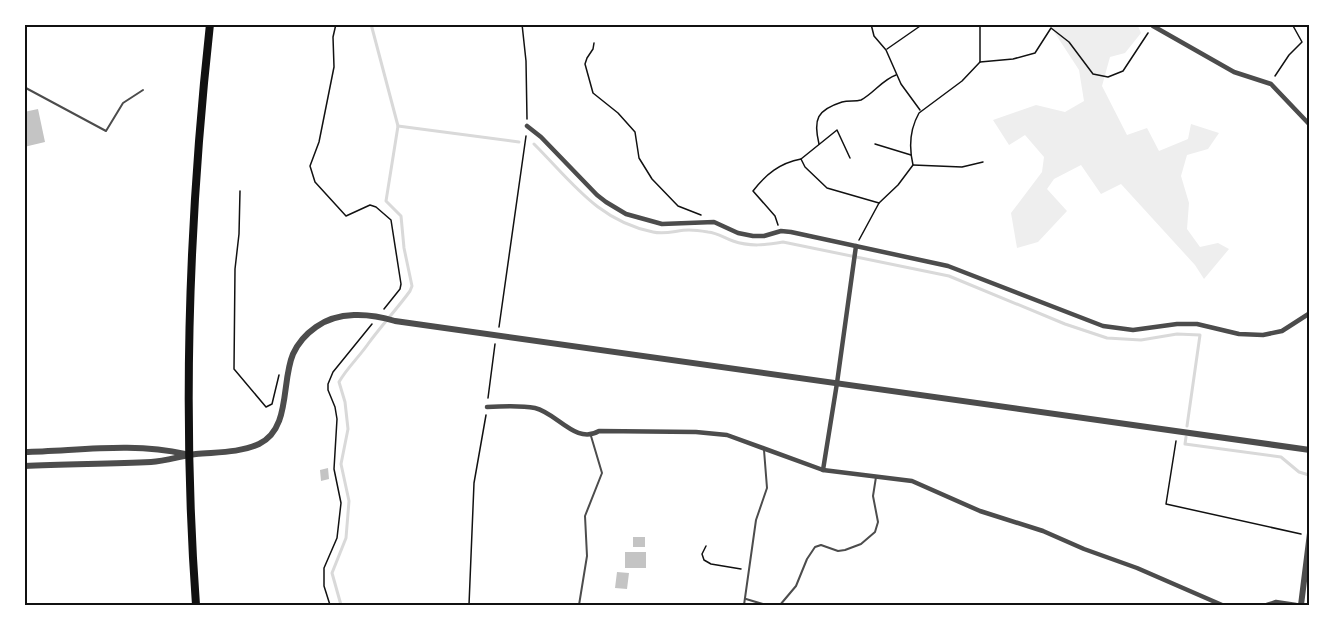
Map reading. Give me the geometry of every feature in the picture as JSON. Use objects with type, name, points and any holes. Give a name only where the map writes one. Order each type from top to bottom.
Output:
[{"type":"highway","points":[[196,605],[190,525],[191,301],[199,138],[210,24]]},
{"type":"street","points":[[1153,26],[1234,72],[1271,84],[1310,125]]},
{"type":"street","points":[[527,126],[548,144],[597,195],[613,207],[642,219],[662,224],[714,222],[738,233],[753,236],[764,236],[780,231],[948,266],[1103,326],[1121,330],[1197,324],[1239,334],[1263,335],[1282,331],[1310,313]]},
{"type":"street","points":[[823,470],[856,248]]},
{"type":"street","points":[[24,466],[153,462],[250,448],[268,437],[274,430],[282,409],[287,374],[293,353],[301,340],[333,317],[378,316],[394,321],[1310,450]]},
{"type":"street","points":[[487,406],[537,408],[554,416],[580,434],[591,435],[599,431],[727,435],[823,470],[912,481],[980,511],[1043,531],[1137,568],[1222,605]]},
{"type":"street","points":[[24,452],[161,449],[189,455]]},
{"type":"street","points":[[1266,605],[1276,602],[1298,605],[1310,535]]},
{"type":"lane","points":[[24,87],[106,131],[123,103],[143,90]]},
{"type":"lane","points":[[579,605],[587,556],[585,516],[602,473],[591,435]]},
{"type":"lane","points":[[744,605],[756,520],[767,488],[764,447]]},
{"type":"lane","points":[[780,605],[796,586],[807,559],[815,547],[821,545],[838,551],[845,550],[861,544],[875,532],[878,522],[873,496],[876,477]]},
{"type":"lane","points":[[746,600],[766,605]]},
{"type":"path","points":[[330,605],[323,578],[324,568],[337,538],[341,503],[334,469],[337,419],[328,384],[333,372],[400,290],[401,284],[391,220],[376,207],[370,206],[346,216],[315,182],[310,166],[319,142],[334,67],[333,37],[336,24]]},
{"type":"path","points":[[469,605],[474,483],[498,334],[527,126],[526,61],[522,24]]},
{"type":"path","points":[[871,24],[874,36],[886,50],[896,75],[921,112]]},
{"type":"path","points":[[886,50],[923,24]]},
{"type":"path","points":[[980,24],[980,63]]},
{"type":"path","points":[[1271,84],[1279,68],[1302,42],[1292,24]]},
{"type":"path","points":[[856,248],[879,203],[898,185],[913,165],[912,133],[916,119],[921,112],[962,81],[980,63],[1013,59],[1035,53],[1051,28],[1069,42],[1093,74],[1108,77],[1123,71],[1153,26]]},
{"type":"path","points":[[594,44],[585,64],[593,93],[618,113],[635,132],[639,158],[644,168],[673,202],[714,222]]},
{"type":"path","points":[[819,144],[816,120],[819,114],[842,102],[858,101],[886,79],[896,75]]},
{"type":"path","points":[[780,231],[775,216],[753,191],[773,170],[793,160],[801,159],[837,130],[850,158]]},
{"type":"path","points":[[875,144],[911,155]]},
{"type":"path","points":[[801,159],[805,167],[827,188],[879,203]]},
{"type":"path","points":[[913,165],[962,166],[983,162]]},
{"type":"path","points":[[240,191],[235,269],[234,369],[266,407],[273,404],[278,375],[287,374]]},
{"type":"path","points":[[1178,431],[1166,504],[1310,535]]},
{"type":"path","points":[[706,546],[702,557],[711,564],[748,570]]},
{"type":"shaded area","points":[[1049,24],[1137,24],[1141,33],[1125,53],[1110,57],[1102,86],[1127,135],[1147,128],[1159,151],[1188,139],[1191,124],[1219,133],[1208,149],[1187,155],[1181,176],[1189,203],[1187,229],[1200,247],[1218,243],[1229,249],[1204,279],[1195,265],[1121,184],[1101,194],[1081,165],[1054,179],[1047,189],[1067,211],[1038,242],[1017,248],[1011,213],[1042,172],[1044,157],[1025,135],[1009,145],[993,120],[1036,105],[1065,112],[1084,101],[1079,70]]},
{"type":"building","points":[[38,109],[45,142],[24,147],[24,112]]},
{"type":"building","points":[[328,468],[329,479],[321,481],[320,470]]},
{"type":"building","points":[[633,537],[645,537],[645,547],[633,547]]},
{"type":"building","points":[[625,552],[646,552],[646,568],[625,568]]},
{"type":"building","points":[[617,572],[629,573],[627,589],[615,588]]},
{"type":"waterway","points":[[341,605],[332,573],[346,538],[349,501],[341,464],[348,429],[345,402],[339,382],[412,286],[404,248],[401,216],[386,201],[398,126],[371,24]]},
{"type":"waterway","points":[[398,126],[519,142]]},
{"type":"waterway","points":[[534,144],[587,198],[617,219],[634,227],[658,233],[689,230],[715,233],[733,241],[752,245],[783,242],[949,276],[1065,324],[1107,338],[1141,340],[1177,334],[1200,335],[1187,426]]},
{"type":"waterway","points":[[1186,437],[1185,444],[1281,457],[1299,472],[1309,475]]}]
